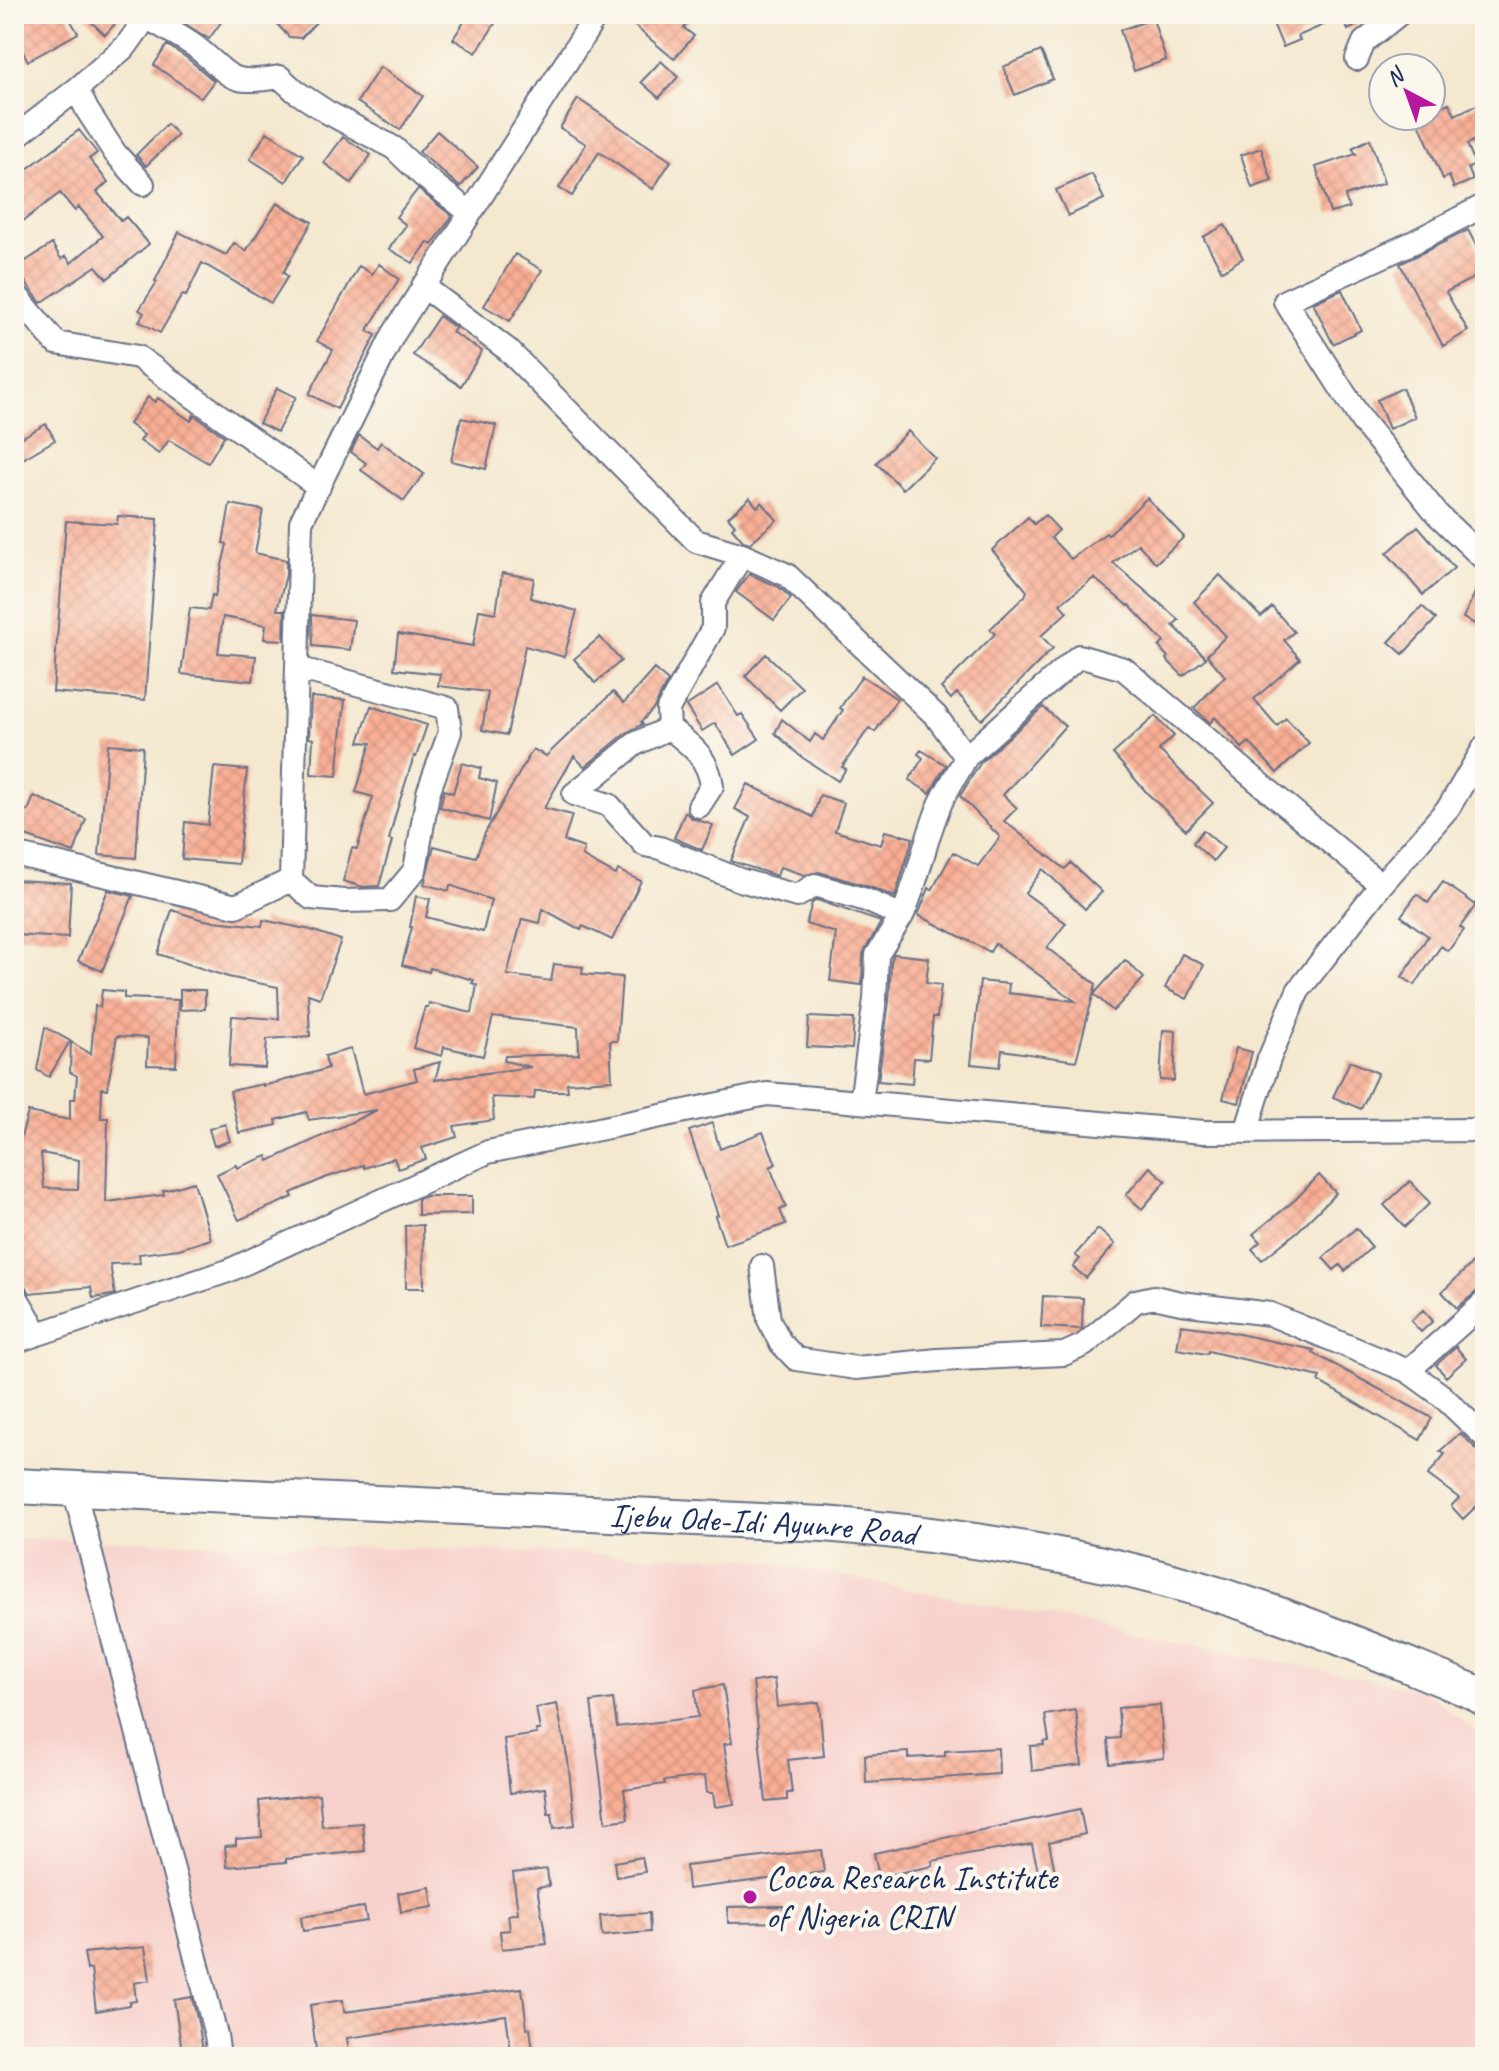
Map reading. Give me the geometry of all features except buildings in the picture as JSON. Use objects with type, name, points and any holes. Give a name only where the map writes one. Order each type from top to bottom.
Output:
[{"type":"main road","name":"Ijebu Ode-Idi Ayunre Road","points":[[14,1486],[824,1524],[926,1534],[1107,1565],[1245,1603],[1460,1686],[1485,1699]]},
{"type":"street","points":[[297,668],[447,708],[450,732],[428,793],[415,870],[390,900],[311,898],[291,880],[301,522],[393,335],[597,14]]},
{"type":"street","points":[[1357,59],[1364,42],[1399,14]]},
{"type":"street","points":[[14,138],[126,46],[147,16],[194,46],[224,74],[249,82],[280,77],[327,112],[394,148],[469,212]]},
{"type":"street","points":[[77,89],[115,153],[143,184]]},
{"type":"street","points":[[1485,205],[1414,242],[1285,301],[1362,421],[1438,515],[1485,560]]},
{"type":"street","points":[[423,286],[508,350],[696,541],[742,555],[787,575],[936,716],[966,757]]},
{"type":"street","points":[[14,292],[56,343],[138,357],[319,487]]},
{"type":"street","points":[[699,806],[712,786],[710,771],[700,752],[669,728],[668,709],[713,628],[713,603],[742,555]]},
{"type":"street","points":[[861,1102],[878,976],[877,955],[902,916],[939,806],[966,757],[1079,656],[1124,669],[1381,885]]},
{"type":"street","points":[[669,728],[635,744],[574,794],[609,805],[649,847],[660,848],[740,880],[797,896],[815,885],[866,900],[902,916]]},
{"type":"street","points":[[1246,1132],[1269,1059],[1298,991],[1381,885],[1449,807],[1485,746]]},
{"type":"street","points":[[14,854],[236,906],[291,880]]},
{"type":"street","points":[[14,1342],[228,1271],[488,1152],[767,1094],[1204,1132],[1485,1130]]},
{"type":"street","points":[[762,1266],[769,1320],[780,1342],[796,1359],[856,1368],[938,1360],[1064,1354],[1084,1345],[1136,1301],[1154,1297],[1270,1314],[1408,1371],[1483,1432]]},
{"type":"street","points":[[14,1293],[38,1334]]},
{"type":"street","points":[[1408,1371],[1485,1302]]},
{"type":"street","points":[[74,1489],[216,2035],[219,2057]]},
{"type":"shaded area","name":"Cocoa Research Institute of Nigeria CRIN","points":[[14,1538],[748,1558],[1423,1690],[1485,1738],[1485,2057],[14,2057]]},
{"type":"place","name":"Cocoa Research Institute of Nigeria CRIN","points":[[750,1897]]}]
